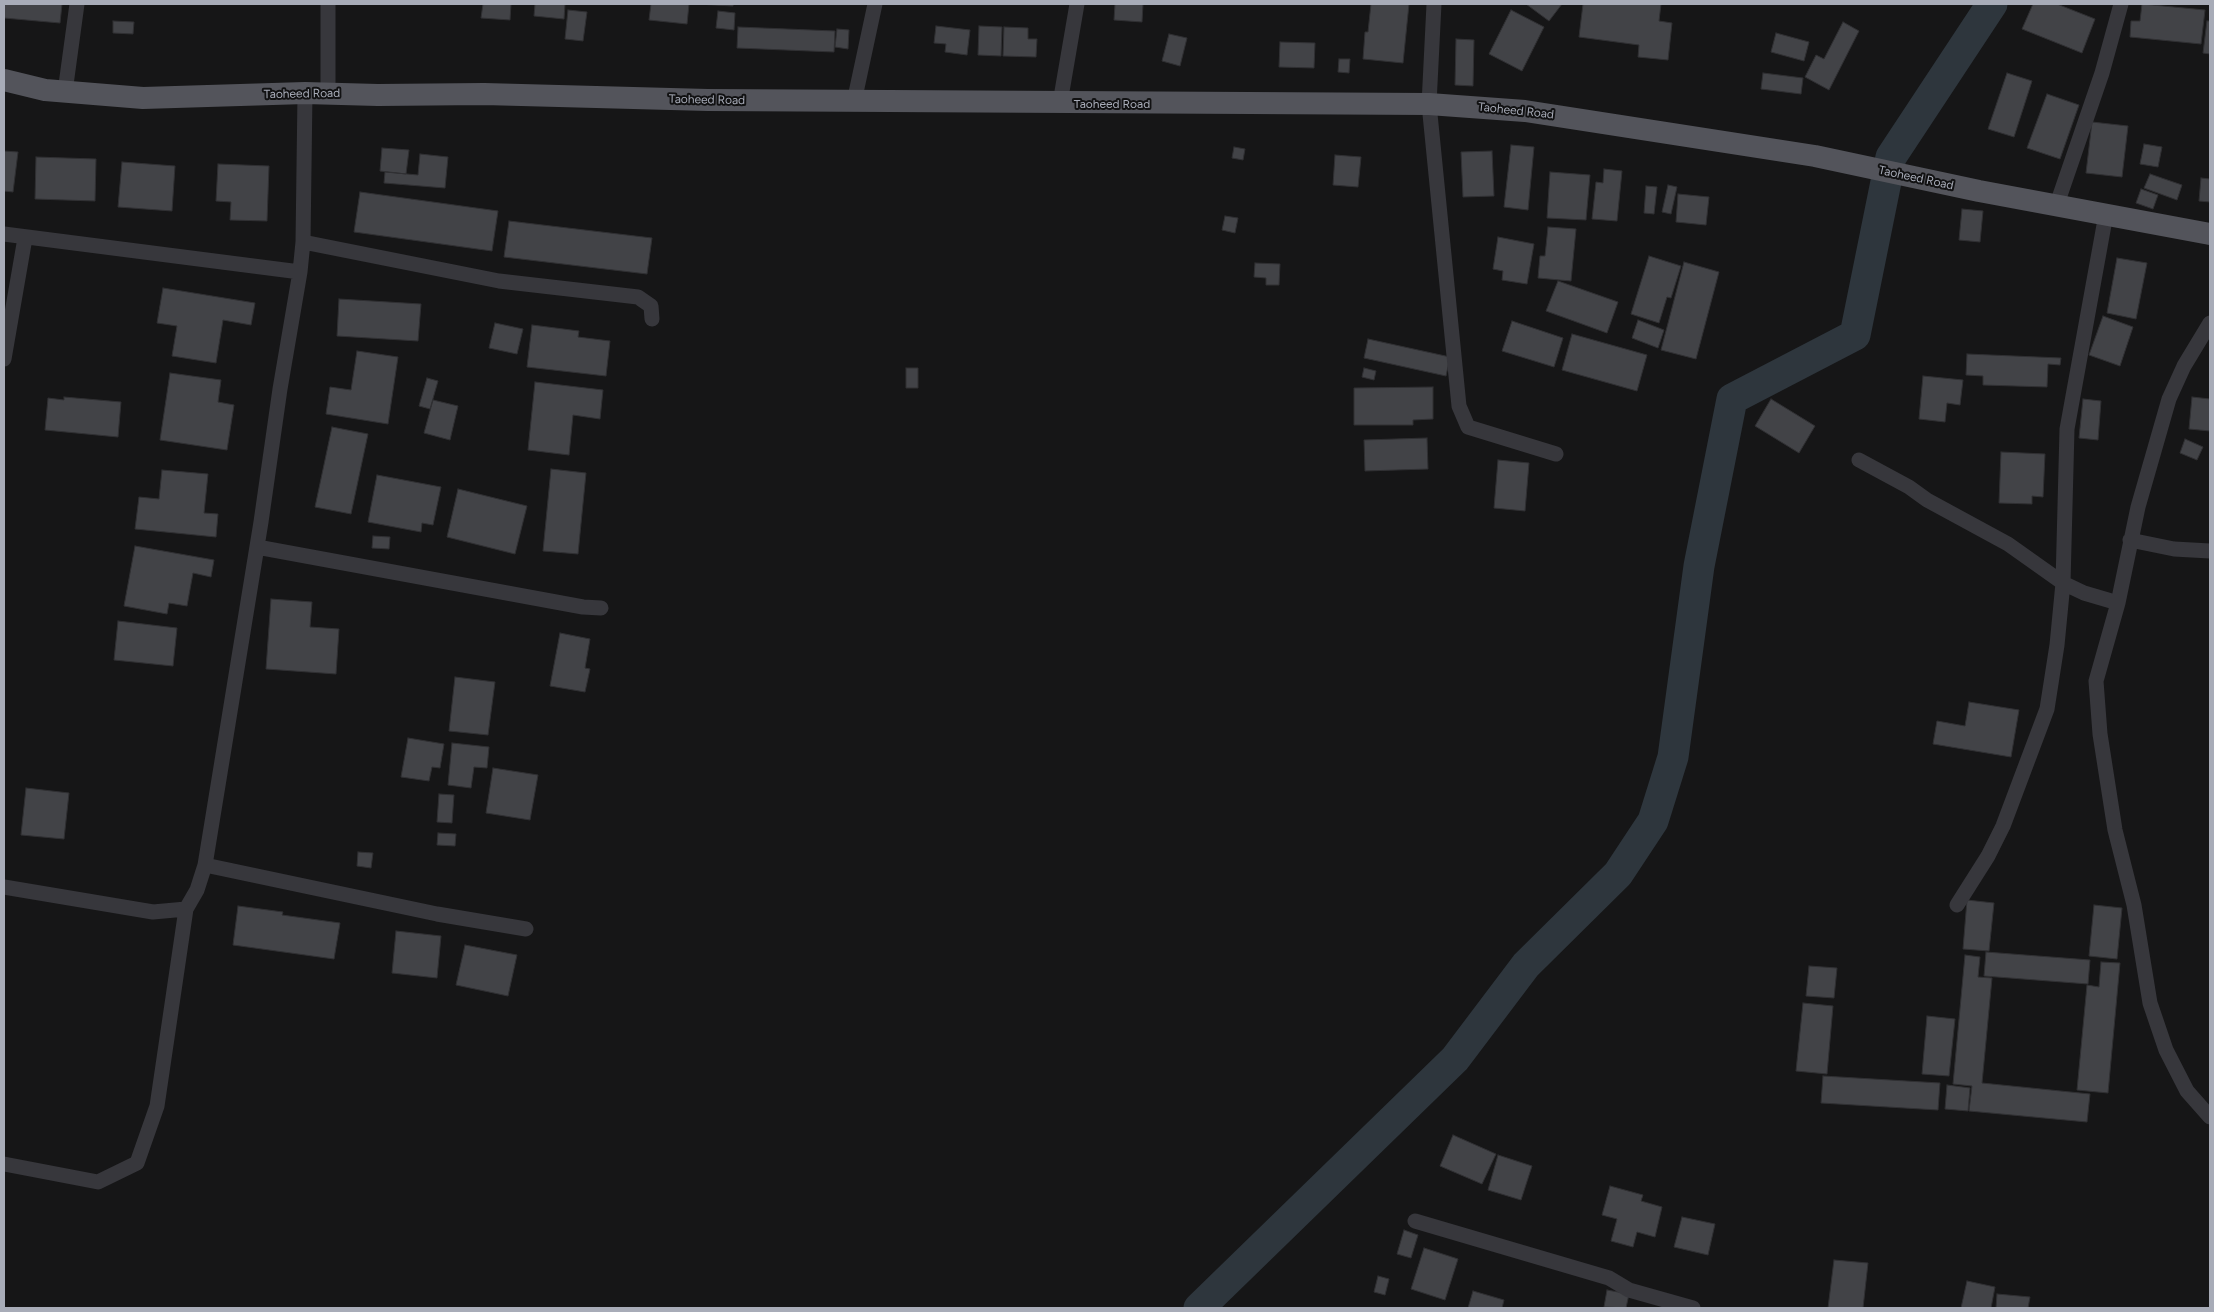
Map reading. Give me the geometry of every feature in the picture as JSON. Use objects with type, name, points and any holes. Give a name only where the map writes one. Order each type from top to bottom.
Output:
[{"type":"main road","name":"Taoheed Road","points":[[4,80],[44,90],[143,98],[305,93],[484,94],[854,102],[1429,104],[1526,110],[1815,156],[1980,191],[2210,234]]},
{"type":"street","points":[[65,92],[78,4]]},
{"type":"street","points":[[328,4],[328,94]]},
{"type":"street","points":[[854,102],[875,4]]},
{"type":"street","points":[[1060,104],[1077,4]]},
{"type":"street","points":[[1434,4],[1429,104],[1459,406],[1468,427],[1556,454]]},
{"type":"street","points":[[2057,204],[2102,73],[2121,4]]},
{"type":"street","points":[[4,1164],[98,1182],[137,1164],[157,1106],[186,909],[197,890],[204,865],[300,272],[303,242],[305,93]]},
{"type":"street","points":[[1957,905],[1988,856],[2003,826],[2047,709],[2057,645],[2063,583],[2067,429],[2106,214]]},
{"type":"street","points":[[4,234],[300,272]]},
{"type":"street","points":[[4,359],[25,238]]},
{"type":"street","points":[[303,242],[499,281],[638,297],[650,306],[652,318]]},
{"type":"street","points":[[2210,323],[2184,366],[2169,398],[2130,540],[2118,603],[2096,682],[2100,734],[2115,830],[2134,905],[2150,1003],[2166,1050],[2187,1091],[2210,1117]]},
{"type":"street","points":[[1859,460],[2008,544],[2063,583],[2084,593],[2118,603]]},
{"type":"street","points":[[2130,540],[2174,549],[2210,550]]},
{"type":"street","points":[[257,547],[583,607],[601,608]]},
{"type":"street","points":[[204,865],[437,914],[526,929]]},
{"type":"street","points":[[4,887],[153,912],[186,909]]},
{"type":"street","points":[[1416,1221],[1609,1278],[1629,1290],[1693,1308]]},
{"type":"building","points":[[4,4],[62,4],[60,23],[4,18]]},
{"type":"building","points":[[483,4],[511,4],[510,20],[481,18]]},
{"type":"building","points":[[535,4],[565,4],[564,19],[534,16]]},
{"type":"building","points":[[651,4],[689,4],[687,24],[649,20]]},
{"type":"building","points":[[696,4],[733,4],[733,6]]},
{"type":"building","points":[[1115,4],[1143,4],[1142,22],[1114,20]]},
{"type":"building","points":[[1371,4],[1409,4],[1403,63],[1363,59],[1365,32],[1368,32]]},
{"type":"building","points":[[1526,4],[1562,4],[1549,21]]},
{"type":"building","points":[[1583,4],[1661,4],[1659,21],[1672,23],[1668,60],[1638,57],[1639,45],[1579,37]]},
{"type":"building","points":[[2033,4],[2057,4],[2095,19],[2082,53],[2022,29]]},
{"type":"building","points":[[2142,4],[2205,10],[2201,44],[2130,37],[2131,21],[2140,21]]},
{"type":"building","points":[[568,10],[587,12],[583,41],[565,39]]},
{"type":"building","points":[[1511,10],[1544,27],[1522,71],[1489,54]]},
{"type":"building","points":[[718,11],[735,13],[734,30],[716,28]]},
{"type":"building","points":[[113,21],[134,22],[133,34],[113,33]]},
{"type":"building","points":[[2207,21],[2210,21],[2210,54],[2203,53]]},
{"type":"building","points":[[1843,22],[1859,31],[1829,90],[1805,77],[1816,55],[1824,59]]},
{"type":"building","points":[[936,26],[970,30],[967,55],[945,52],[946,44],[934,43]]},
{"type":"building","points":[[979,26],[1002,27],[1001,56],[978,55]]},
{"type":"building","points":[[738,27],[835,31],[834,52],[737,48]]},
{"type":"building","points":[[1004,27],[1028,28],[1028,39],[1037,39],[1036,57],[1003,56]]},
{"type":"building","points":[[837,29],[849,30],[848,49],[835,47]]},
{"type":"building","points":[[1776,33],[1809,42],[1804,61],[1771,52]]},
{"type":"building","points":[[1169,34],[1187,38],[1180,66],[1162,61]]},
{"type":"building","points":[[1456,39],[1474,40],[1473,86],[1455,85]]},
{"type":"building","points":[[1280,42],[1315,43],[1314,68],[1279,67]]},
{"type":"building","points":[[1339,59],[1350,59],[1349,73],[1338,72]]},
{"type":"building","points":[[1763,73],[1803,78],[1801,94],[1761,89]]},
{"type":"building","points":[[2007,73],[2032,81],[2014,137],[1988,129]]},
{"type":"building","points":[[2047,94],[2079,105],[2060,159],[2027,148]]},
{"type":"building","points":[[2092,122],[2128,126],[2122,177],[2086,173]]},
{"type":"building","points":[[2144,144],[2162,147],[2158,167],[2140,164]]},
{"type":"building","points":[[1511,145],[1534,147],[1528,210],[1504,207]]},
{"type":"building","points":[[1234,147],[1245,149],[1243,160],[1232,158]]},
{"type":"building","points":[[382,148],[409,150],[406,174],[380,171]]},
{"type":"building","points":[[4,151],[18,152],[13,192],[4,191]]},
{"type":"building","points":[[1492,151],[1494,196],[1463,197],[1461,152]]},
{"type":"building","points":[[420,154],[448,157],[445,188],[384,183],[385,172],[418,175]]},
{"type":"building","points":[[1335,155],[1361,157],[1358,187],[1333,185]]},
{"type":"building","points":[[36,157],[96,159],[95,201],[35,199]]},
{"type":"building","points":[[122,162],[175,166],[172,211],[118,207]]},
{"type":"building","points":[[218,164],[269,166],[267,221],[230,220],[231,202],[216,201]]},
{"type":"building","points":[[1604,169],[1622,171],[1617,221],[1592,219],[1596,182],[1603,183]]},
{"type":"building","points":[[1550,172],[1590,175],[1586,220],[1547,218]]},
{"type":"building","points":[[2150,174],[2182,185],[2177,200],[2144,188]]},
{"type":"building","points":[[2201,178],[2210,179],[2210,202],[2199,201]]},
{"type":"building","points":[[1668,185],[1677,187],[1671,214],[1662,212]]},
{"type":"building","points":[[1646,186],[1657,187],[1654,214],[1644,213]]},
{"type":"building","points":[[2141,189],[2158,195],[2153,209],[2136,203]]},
{"type":"building","points":[[360,192],[498,211],[492,251],[354,232]]},
{"type":"building","points":[[1678,194],[1709,197],[1706,225],[1676,222]]},
{"type":"building","points":[[1962,209],[1983,211],[1980,242],[1959,240]]},
{"type":"building","points":[[1225,216],[1238,218],[1235,233],[1222,230]]},
{"type":"building","points":[[509,221],[652,238],[647,274],[504,257]]},
{"type":"building","points":[[1548,227],[1576,229],[1571,281],[1538,278],[1540,256],[1545,256]]},
{"type":"building","points":[[1498,237],[1534,244],[1527,284],[1502,280],[1503,271],[1493,269]]},
{"type":"building","points":[[1649,256],[1681,266],[1671,298],[1667,297],[1659,323],[1631,314]]},
{"type":"building","points":[[2117,258],[2147,263],[2136,319],[2107,313]]},
{"type":"building","points":[[1684,262],[1719,272],[1696,359],[1661,350]]},
{"type":"building","points":[[1255,263],[1280,264],[1279,285],[1266,285],[1266,278],[1254,277]]},
{"type":"building","points":[[1558,281],[1618,302],[1607,333],[1546,311]]},
{"type":"building","points":[[163,288],[255,303],[251,325],[223,320],[216,363],[172,356],[177,326],[157,323]]},
{"type":"building","points":[[339,299],[421,304],[418,341],[337,336]]},
{"type":"building","points":[[2103,316],[2133,327],[2120,366],[2089,355]]},
{"type":"building","points":[[1638,320],[1664,330],[1658,348],[1632,338]]},
{"type":"building","points":[[1512,321],[1563,338],[1554,367],[1502,351]]},
{"type":"building","points":[[495,323],[523,329],[517,354],[489,348]]},
{"type":"building","points":[[532,325],[579,331],[578,337],[610,341],[606,376],[527,367]]},
{"type":"building","points":[[1572,334],[1647,355],[1637,391],[1562,370]]},
{"type":"building","points":[[1368,339],[1450,357],[1446,376],[1364,358]]},
{"type":"building","points":[[357,351],[398,357],[388,424],[326,414],[330,387],[351,390]]},
{"type":"building","points":[[1967,354],[2061,358],[2060,365],[2048,364],[2047,387],[1983,385],[1983,376],[1966,375]]},
{"type":"building","points":[[906,368],[918,368],[918,388],[906,388]]},
{"type":"building","points":[[1364,368],[1376,371],[1374,380],[1362,377]]},
{"type":"building","points":[[170,373],[221,380],[218,402],[234,405],[227,450],[160,440]]},
{"type":"building","points":[[1923,376],[1963,380],[1960,405],[1947,403],[1945,422],[1919,419]]},
{"type":"building","points":[[427,378],[438,381],[430,409],[419,406]]},
{"type":"building","points":[[535,382],[603,390],[600,419],[573,415],[569,455],[528,450]]},
{"type":"building","points":[[1433,387],[1433,419],[1413,420],[1413,425],[1354,425],[1354,388]]},
{"type":"building","points":[[64,397],[121,402],[118,437],[45,430],[48,398],[64,400]]},
{"type":"building","points":[[2192,397],[2210,399],[2210,431],[2189,429]]},
{"type":"building","points":[[1771,399],[1815,426],[1799,453],[1755,426]]},
{"type":"building","points":[[2083,399],[2101,401],[2098,440],[2079,438]]},
{"type":"building","points":[[433,400],[458,406],[450,440],[424,433]]},
{"type":"building","points":[[332,427],[368,434],[351,514],[315,507]]},
{"type":"building","points":[[1427,438],[1428,469],[1365,471],[1364,440]]},
{"type":"building","points":[[2185,439],[2203,447],[2197,460],[2180,453]]},
{"type":"building","points":[[2001,452],[2045,454],[2043,497],[2032,496],[2032,504],[1999,503]]},
{"type":"building","points":[[1498,460],[1529,463],[1525,511],[1494,508]]},
{"type":"building","points":[[551,469],[586,473],[578,554],[543,551]]},
{"type":"building","points":[[162,470],[208,474],[204,513],[218,514],[216,537],[135,529],[139,497],[159,499]]},
{"type":"building","points":[[377,475],[441,487],[433,525],[422,523],[421,532],[368,522]]},
{"type":"building","points":[[458,489],[527,506],[515,554],[447,537]]},
{"type":"building","points":[[373,536],[390,537],[389,549],[372,548]]},
{"type":"building","points":[[135,546],[214,560],[211,577],[193,573],[187,606],[169,603],[167,614],[124,606]]},
{"type":"building","points":[[271,599],[312,602],[310,627],[339,629],[336,674],[266,669]]},
{"type":"building","points":[[118,621],[177,628],[173,666],[114,660]]},
{"type":"building","points":[[560,633],[590,639],[585,668],[590,669],[585,692],[550,686]]},
{"type":"building","points":[[455,677],[495,682],[488,735],[449,731]]},
{"type":"building","points":[[1969,702],[2019,710],[2011,757],[1933,744],[1937,721],[1965,726]]},
{"type":"building","points":[[408,738],[444,744],[440,768],[432,767],[429,781],[401,777]]},
{"type":"building","points":[[452,743],[489,747],[487,768],[474,767],[471,788],[448,785]]},
{"type":"building","points":[[493,768],[538,775],[530,820],[486,813]]},
{"type":"building","points":[[26,788],[69,793],[64,839],[21,835]]},
{"type":"building","points":[[439,794],[454,795],[452,823],[437,822]]},
{"type":"building","points":[[438,833],[456,834],[455,846],[437,845]]},
{"type":"building","points":[[358,852],[373,853],[371,868],[357,866]]},
{"type":"building","points":[[1967,900],[1994,903],[1989,951],[1963,949]]},
{"type":"building","points":[[2094,905],[2122,908],[2117,959],[2089,956]]},
{"type":"building","points":[[238,906],[283,912],[282,915],[340,923],[334,959],[233,945]]},
{"type":"building","points":[[396,931],[441,936],[437,978],[392,973]]},
{"type":"building","points":[[465,945],[517,955],[508,996],[456,985]]},
{"type":"building","points":[[1986,952],[2090,960],[2088,984],[1984,976]]},
{"type":"building","points":[[1965,955],[1980,957],[1978,977],[1992,978],[1982,1083],[2090,1094],[2087,1122],[1969,1111],[1972,1086],[1953,1084]]},
{"type":"building","points":[[2101,962],[2120,963],[2108,1093],[2077,1090],[2087,985],[2099,987]]},
{"type":"building","points":[[1809,966],[1837,968],[1834,998],[1806,996]]},
{"type":"building","points":[[1803,1003],[1833,1006],[1827,1074],[1796,1071]]},
{"type":"building","points":[[1927,1016],[1955,1019],[1949,1076],[1922,1074]]},
{"type":"building","points":[[1823,1076],[1940,1083],[1938,1110],[1821,1103]]},
{"type":"building","points":[[1947,1085],[1970,1088],[1968,1111],[1945,1109]]},
{"type":"building","points":[[1453,1135],[1496,1154],[1482,1184],[1440,1166]]},
{"type":"building","points":[[1498,1155],[1532,1166],[1521,1200],[1488,1190]]},
{"type":"building","points":[[1610,1186],[1643,1195],[1641,1201],[1662,1207],[1655,1237],[1637,1232],[1633,1247],[1611,1241],[1617,1219],[1602,1215]]},
{"type":"building","points":[[1682,1217],[1715,1224],[1708,1255],[1674,1247]]},
{"type":"building","points":[[1404,1230],[1418,1235],[1411,1258],[1397,1254]]},
{"type":"building","points":[[1424,1248],[1458,1259],[1445,1300],[1411,1289]]},
{"type":"building","points":[[1834,1260],[1868,1263],[1863,1308],[1828,1308]]},
{"type":"building","points":[[1378,1276],[1389,1279],[1385,1295],[1374,1292]]},
{"type":"building","points":[[1967,1281],[1995,1287],[1991,1308],[1961,1308]]},
{"type":"building","points":[[1607,1290],[1629,1294],[1626,1308],[1604,1307]]},
{"type":"building","points":[[1473,1291],[1504,1300],[1502,1308],[1468,1308]]},
{"type":"building","points":[[1997,1294],[2030,1297],[2028,1308],[1996,1308]]},
{"type":"waterway","points":[[1199,1308],[1455,1059],[1526,965],[1618,874],[1653,821],[1673,757],[1699,566],[1732,399],[1855,335],[1891,157],[1992,4]]}]
